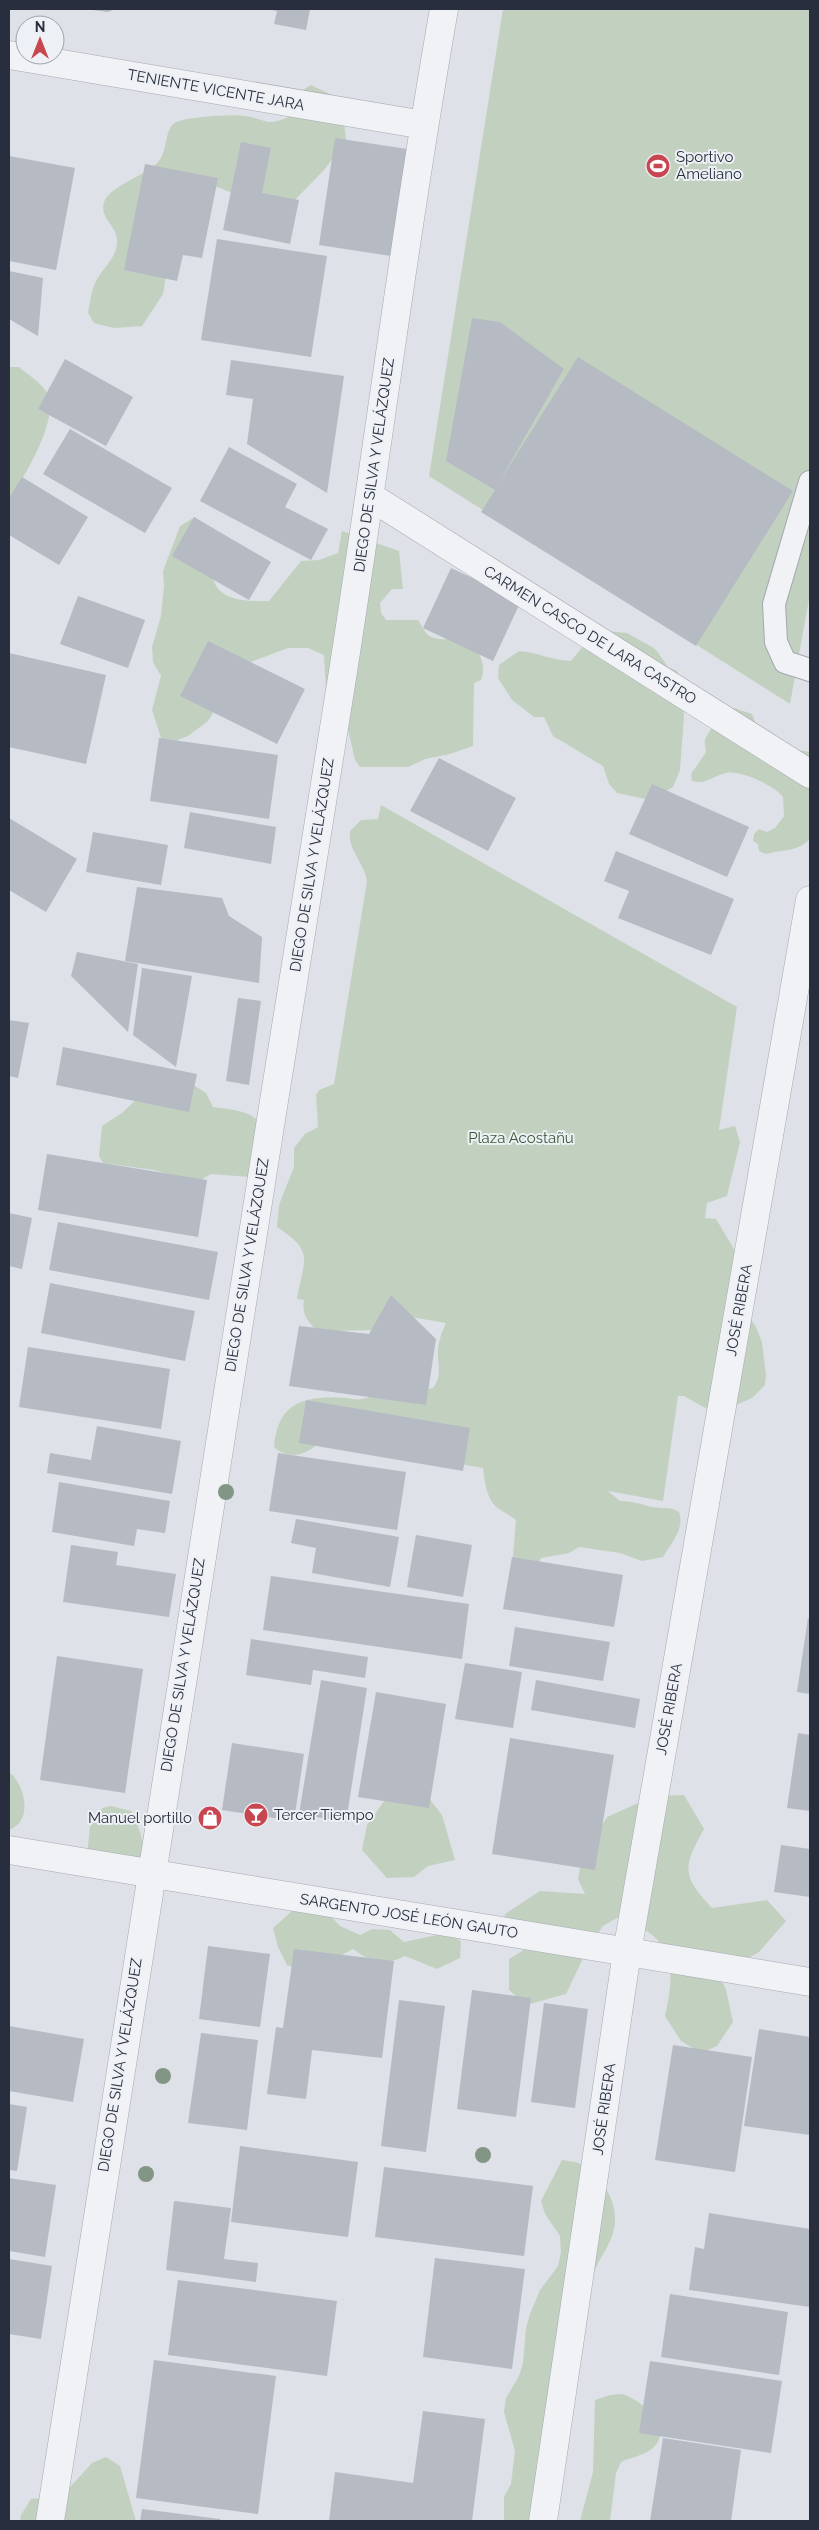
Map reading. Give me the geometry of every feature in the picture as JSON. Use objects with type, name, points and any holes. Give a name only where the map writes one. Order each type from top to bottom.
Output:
[{"type":"street","name":"DIEGO DE SILVA Y VELÁZQUEZ","points":[[50,2521],[150,1873],[371,497],[424,125],[444,9]]},
{"type":"street","name":"TENIENTE VICENTE JARA","points":[[9,55],[424,125]]},
{"type":"street","name":"CARMEN CASCO DE LARA CASTRO","points":[[371,497],[810,774]]},
{"type":"street","name":"JOSÉ RIBERA","points":[[543,2521],[627,1952],[810,900]]},
{"type":"street","name":"SARGENTO JOSÉ LEÓN GAUTO","points":[[9,1850],[810,1982]]},
{"type":"lane","points":[[810,482],[774,604],[776,642],[785,662],[810,670]]},
{"type":"green space","points":[[503,9],[810,9],[810,594],[790,704],[429,476]]},
{"type":"green space","points":[[311,85],[342,100],[346,141],[324,170],[292,203],[235,194],[217,187],[200,189],[169,257],[163,294],[142,326],[114,328],[94,323],[88,313],[92,290],[112,258],[117,246],[116,235],[104,213],[104,202],[113,191],[158,162],[164,152],[168,133],[174,123],[194,118],[226,115],[251,117],[268,122],[280,120],[287,118],[301,91]]},
{"type":"green space","points":[[9,367],[19,367],[45,390],[49,401],[49,414],[46,430],[32,462],[9,500]]},
{"type":"green space","points":[[195,517],[211,529],[212,576],[216,586],[223,593],[233,598],[248,601],[269,601],[301,561],[319,560],[338,553],[342,531],[399,551],[403,589],[392,589],[380,603],[381,613],[386,620],[418,620],[429,636],[438,639],[464,641],[478,652],[481,658],[483,674],[481,680],[474,683],[473,746],[450,754],[425,759],[408,767],[360,767],[355,760],[345,716],[326,690],[324,655],[308,648],[288,648],[243,665],[208,721],[188,736],[170,743],[161,738],[152,710],[161,676],[153,662],[152,647],[161,616],[164,586],[163,571],[180,526]]},
{"type":"green space","points":[[596,630],[627,633],[652,647],[668,667],[677,671],[681,679],[684,716],[680,770],[673,787],[650,800],[617,793],[609,784],[603,766],[553,736],[544,717],[534,717],[512,700],[498,678],[499,665],[519,651],[571,661]]},
{"type":"green space","points":[[734,708],[752,714],[762,739],[784,748],[810,752],[810,839],[800,846],[790,850],[766,854],[759,851],[758,844],[753,841],[754,834],[759,829],[767,832],[775,828],[784,816],[783,797],[765,783],[748,776],[732,773],[721,774],[701,782],[692,781],[691,774],[706,752],[706,736],[723,712]]},
{"type":"green space","name":"Plaza Acostañu","points":[[381,805],[737,1007],[719,1130],[735,1126],[740,1142],[727,1196],[707,1203],[705,1218],[716,1219],[740,1259],[743,1310],[755,1325],[762,1342],[766,1375],[765,1385],[752,1398],[716,1414],[684,1396],[678,1396],[663,1501],[608,1491],[620,1501],[669,1508],[679,1512],[679,1530],[663,1557],[642,1561],[620,1553],[579,1547],[569,1553],[541,1558],[535,1569],[512,1569],[516,1520],[499,1509],[491,1501],[483,1468],[321,1440],[311,1449],[299,1454],[286,1454],[274,1447],[281,1419],[296,1404],[318,1398],[360,1399],[426,1390],[433,1388],[439,1374],[438,1345],[446,1323],[394,1314],[378,1330],[317,1331],[306,1317],[303,1305],[304,1300],[297,1299],[304,1265],[302,1250],[297,1243],[277,1227],[279,1205],[294,1167],[294,1148],[305,1134],[318,1127],[316,1095],[319,1090],[334,1084],[367,881],[363,868],[351,845],[350,831],[361,820],[378,819]]},
{"type":"green space","points":[[192,1084],[206,1093],[213,1107],[231,1109],[255,1118],[258,1122],[263,1178],[211,1174],[197,1182],[154,1170],[103,1163],[99,1156],[102,1126],[122,1113],[143,1093]]},
{"type":"green space","points":[[9,1772],[20,1785],[23,1794],[24,1812],[17,1826],[9,1830]]},
{"type":"green space","points":[[424,1792],[442,1815],[455,1860],[428,1866],[414,1877],[387,1878],[362,1850],[367,1825],[387,1797]]},
{"type":"green space","points":[[684,1795],[704,1829],[692,1853],[688,1870],[690,1879],[702,1897],[712,1908],[767,1900],[786,1921],[759,1952],[719,1975],[726,1990],[733,2022],[717,2046],[701,2053],[681,2041],[665,2016],[669,1998],[670,1969],[665,1951],[652,1935],[622,1915],[603,1926],[589,1946],[566,1994],[526,2005],[509,1990],[509,1959],[527,1948],[502,1925],[505,1914],[540,1891],[585,1894],[578,1879],[582,1858],[607,1817],[654,1796]]},
{"type":"green space","points":[[111,1806],[131,1811],[139,1829],[143,1849],[138,1860],[87,1855],[90,1827],[102,1808]]},
{"type":"green space","points":[[310,1909],[328,1913],[340,1926],[360,1935],[372,1929],[390,1930],[404,1942],[446,1933],[461,1941],[460,1958],[437,1969],[405,1956],[384,1962],[372,1960],[353,1949],[308,1973],[287,1965],[278,1947],[273,1928],[292,1911]]},
{"type":"green space","points":[[562,2160],[576,2162],[586,2167],[601,2181],[607,2190],[614,2209],[614,2229],[593,2274],[555,2521],[504,2521],[504,2497],[511,2484],[515,2451],[504,2412],[506,2398],[519,2376],[523,2363],[526,2328],[530,2314],[540,2290],[558,2266],[561,2252],[560,2236],[545,2214],[541,2201]]},
{"type":"green space","points":[[623,2394],[637,2401],[651,2414],[661,2433],[659,2440],[646,2453],[621,2462],[616,2473],[610,2521],[580,2521],[593,2472],[595,2400],[610,2395]]},
{"type":"green space","points":[[106,2457],[120,2466],[136,2521],[20,2521],[21,2515],[31,2499],[61,2497],[92,2463]]},
{"type":"building","points":[[85,9],[116,9],[108,12]]},
{"type":"building","points":[[267,9],[310,9],[306,30],[274,24],[277,11]]},
{"type":"building","points":[[335,138],[407,149],[391,256],[319,245]]},
{"type":"building","points":[[241,142],[271,148],[262,193],[299,200],[290,244],[223,230]]},
{"type":"building","points":[[9,156],[75,168],[56,270],[9,261]]},
{"type":"building","points":[[145,164],[218,178],[202,258],[183,255],[177,281],[124,270]]},
{"type":"building","points":[[217,239],[327,256],[311,357],[201,340]]},
{"type":"building","points":[[9,271],[43,278],[38,336],[9,319]]},
{"type":"building","points":[[472,318],[500,322],[564,369],[498,484],[578,357],[793,491],[696,646],[481,512],[495,490],[446,461]]},
{"type":"building","points":[[65,359],[133,397],[106,446],[38,409]]},
{"type":"building","points":[[231,360],[344,376],[327,493],[247,444],[253,399],[226,395]]},
{"type":"building","points":[[70,429],[172,488],[145,533],[43,474]]},
{"type":"building","points":[[229,447],[297,484],[285,507],[328,529],[311,560],[200,501]]},
{"type":"building","points":[[22,477],[88,517],[59,565],[9,535],[9,498]]},
{"type":"building","points":[[194,517],[271,562],[249,600],[172,556]]},
{"type":"building","points":[[451,568],[521,601],[493,661],[423,628]]},
{"type":"building","points":[[78,596],[145,620],[128,668],[60,644]]},
{"type":"building","points":[[208,641],[305,689],[277,744],[180,696]]},
{"type":"building","points":[[9,653],[106,675],[86,764],[9,747]]},
{"type":"building","points":[[159,738],[278,755],[269,819],[150,801]]},
{"type":"building","points":[[439,758],[516,798],[488,851],[410,811]]},
{"type":"building","points":[[652,784],[749,827],[727,877],[629,834]]},
{"type":"building","points":[[190,812],[276,827],[271,864],[184,848]]},
{"type":"building","points":[[9,818],[77,859],[46,912],[9,890]]},
{"type":"building","points":[[93,832],[168,845],[161,885],[86,872]]},
{"type":"building","points":[[616,851],[734,899],[711,955],[618,918],[629,891],[604,881]]},
{"type":"building","points":[[137,887],[222,898],[229,916],[262,937],[259,983],[125,961]]},
{"type":"building","points":[[77,952],[138,964],[128,1032],[71,976]]},
{"type":"building","points":[[142,968],[192,976],[176,1067],[133,1035]]},
{"type":"building","points":[[238,998],[261,1001],[249,1085],[226,1081]]},
{"type":"building","points":[[9,1020],[29,1023],[18,1078],[9,1076]]},
{"type":"building","points":[[63,1047],[197,1074],[189,1112],[56,1085]]},
{"type":"building","points":[[47,1154],[207,1180],[198,1237],[38,1210]]},
{"type":"building","points":[[9,1213],[32,1218],[22,1269],[9,1266]]},
{"type":"building","points":[[58,1222],[218,1252],[209,1300],[49,1270]]},
{"type":"building","points":[[50,1283],[195,1311],[185,1361],[41,1333]]},
{"type":"building","points":[[391,1295],[436,1339],[426,1405],[289,1386],[299,1326],[369,1334]]},
{"type":"building","points":[[28,1347],[170,1369],[161,1429],[19,1407]]},
{"type":"building","points":[[306,1400],[470,1428],[463,1471],[299,1443]]},
{"type":"building","points":[[97,1426],[181,1441],[172,1494],[47,1473],[50,1453],[91,1460]]},
{"type":"building","points":[[278,1453],[406,1472],[397,1530],[269,1511]]},
{"type":"building","points":[[59,1482],[170,1501],[165,1533],[137,1529],[134,1546],[52,1532]]},
{"type":"building","points":[[296,1519],[399,1537],[390,1587],[312,1573],[316,1548],[291,1543]]},
{"type":"building","points":[[416,1535],[472,1545],[463,1597],[407,1587]]},
{"type":"building","points":[[71,1545],[118,1552],[116,1565],[176,1574],[169,1617],[63,1602]]},
{"type":"building","points":[[512,1557],[623,1575],[614,1627],[503,1609]]},
{"type":"building","points":[[271,1576],[469,1604],[462,1659],[263,1630]]},
{"type":"building","points":[[808,1618],[810,1619],[810,1694],[797,1692]]},
{"type":"building","points":[[515,1627],[610,1642],[603,1681],[509,1666]]},
{"type":"building","points":[[251,1639],[368,1657],[365,1678],[313,1670],[311,1685],[246,1675]]},
{"type":"building","points":[[57,1656],[143,1669],[125,1793],[40,1780]]},
{"type":"building","points":[[465,1663],[522,1672],[513,1728],[455,1719]]},
{"type":"building","points":[[321,1680],[367,1688],[346,1822],[299,1814]]},
{"type":"building","points":[[536,1680],[640,1699],[635,1728],[531,1710]]},
{"type":"building","points":[[376,1692],[446,1704],[429,1808],[358,1797]]},
{"type":"building","points":[[798,1733],[810,1735],[810,1811],[787,1808]]},
{"type":"building","points":[[510,1738],[614,1755],[595,1870],[492,1854]]},
{"type":"building","points":[[232,1743],[304,1754],[294,1821],[222,1810]]},
{"type":"building","points":[[781,1845],[810,1849],[810,1897],[774,1892]]},
{"type":"building","points":[[208,1946],[270,1954],[260,2027],[199,2019]]},
{"type":"building","points":[[294,1949],[394,1961],[382,2058],[312,2050],[306,2099],[267,2094],[276,2027],[283,2028]]},
{"type":"building","points":[[472,1990],[531,1998],[516,2117],[457,2109]]},
{"type":"building","points":[[399,2000],[445,2006],[426,2152],[381,2146]]},
{"type":"building","points":[[544,2003],[588,2009],[575,2108],[531,2102]]},
{"type":"building","points":[[9,2026],[84,2039],[73,2102],[9,2091]]},
{"type":"building","points":[[759,2029],[810,2037],[810,2135],[744,2126]]},
{"type":"building","points":[[201,2033],[258,2040],[247,2130],[188,2123]]},
{"type":"building","points":[[673,2045],[752,2057],[735,2172],[655,2160]]},
{"type":"building","points":[[9,2104],[27,2107],[17,2171],[9,2170]]},
{"type":"building","points":[[240,2146],[358,2162],[348,2237],[231,2222]]},
{"type":"building","points":[[384,2167],[533,2186],[524,2256],[375,2237]]},
{"type":"building","points":[[9,2178],[56,2185],[45,2257],[9,2251]]},
{"type":"building","points":[[174,2201],[231,2208],[224,2259],[258,2263],[256,2282],[166,2270]]},
{"type":"building","points":[[709,2213],[810,2229],[810,2307],[689,2290],[695,2247],[704,2249]]},
{"type":"building","points":[[435,2258],[525,2269],[512,2369],[423,2357]]},
{"type":"building","points":[[9,2259],[52,2266],[41,2339],[9,2334]]},
{"type":"building","points":[[178,2280],[337,2301],[327,2376],[168,2355]]},
{"type":"building","points":[[670,2294],[788,2312],[779,2375],[661,2357]]},
{"type":"building","points":[[154,2360],[276,2376],[258,2514],[136,2498]]},
{"type":"building","points":[[650,2361],[782,2381],[771,2453],[639,2433]]},
{"type":"building","points":[[423,2411],[485,2419],[472,2521],[329,2521],[335,2472],[413,2483]]},
{"type":"building","points":[[663,2438],[741,2450],[731,2521],[650,2521]]},
{"type":"building","points":[[142,2509],[220,2519],[220,2521],[140,2521]]},
{"type":"place","name":"Sportivo Ameliano","points":[[658,166]]},
{"type":"place","name":"Tercer Tiempo","points":[[256,1815]]},
{"type":"place","name":"Manuel portillo","points":[[210,1818]]}]
